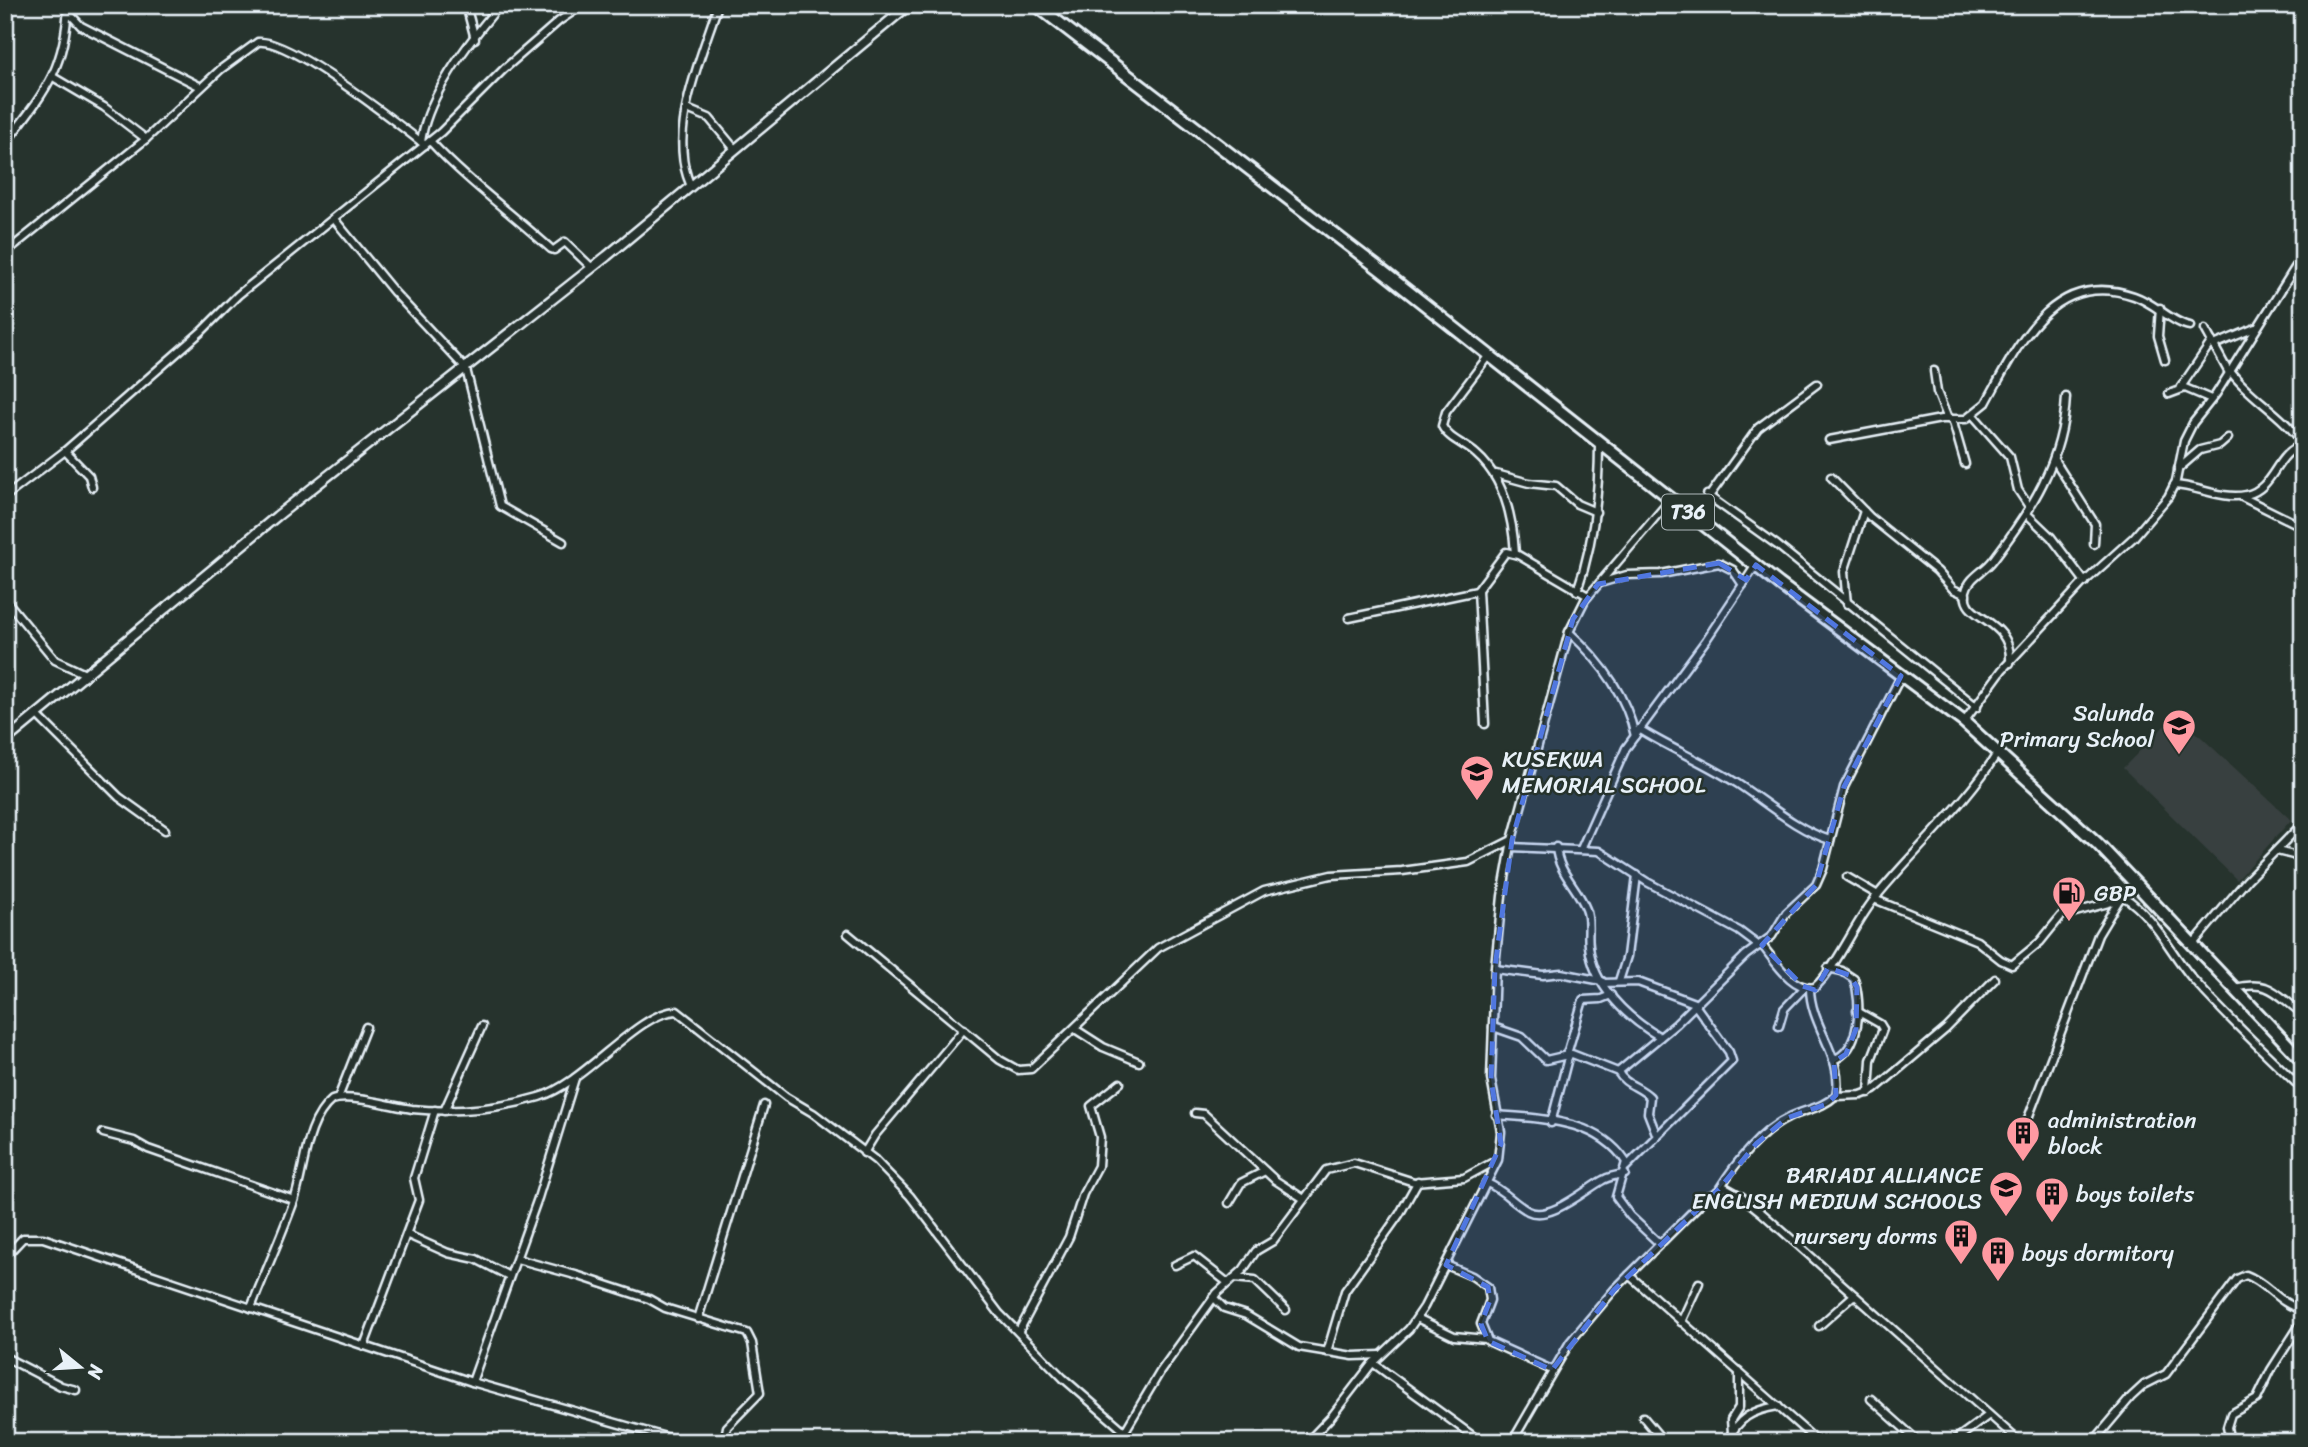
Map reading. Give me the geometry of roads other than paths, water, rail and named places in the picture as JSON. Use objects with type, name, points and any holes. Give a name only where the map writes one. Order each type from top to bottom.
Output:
[{"type":"highway","name":"T36","points":[[1036,5],[1489,355],[1670,500],[1695,516],[1964,722],[2137,885],[2303,1061]]},
{"type":"street","points":[[466,5],[475,39]]},
{"type":"street","points":[[425,143],[429,112],[441,88],[500,5]]},
{"type":"street","points":[[5,497],[65,451],[202,331],[239,295],[425,143],[504,69],[559,21],[583,5]]},
{"type":"street","points":[[690,184],[682,166],[680,145],[687,109],[718,5]]},
{"type":"street","points":[[5,741],[278,516],[592,268],[909,5]]},
{"type":"street","points":[[68,8],[81,26],[201,87]]},
{"type":"street","points":[[5,144],[53,77],[64,47],[68,8]]},
{"type":"street","points":[[6,252],[146,139],[248,47],[261,41],[269,42],[381,110],[425,143],[471,184],[506,207],[551,249],[565,242],[592,268]]},
{"type":"street","points":[[53,77],[104,107],[146,139]]},
{"type":"street","points":[[687,109],[709,118],[734,148]]},
{"type":"street","points":[[334,219],[394,292],[466,369],[500,506],[562,542]]},
{"type":"street","points":[[1964,722],[2010,663],[2085,582],[2134,537],[2168,497],[2174,485],[2184,441],[2303,255]]},
{"type":"street","points":[[1829,440],[1972,415],[1986,403],[2035,323],[2056,303],[2074,296],[2108,292],[2134,296],[2190,326]]},
{"type":"street","points":[[2160,308],[2158,336],[2165,359]]},
{"type":"street","points":[[2169,394],[2181,387],[2213,343],[2255,328]]},
{"type":"street","points":[[2174,485],[2247,495],[2267,483],[2287,451],[2303,444],[2286,422],[2250,393],[2230,372],[2205,329]]},
{"type":"street","points":[[1489,355],[1446,412],[1442,426],[1445,433],[1474,452],[1494,474],[1509,512],[1515,554]]},
{"type":"street","points":[[1934,371],[1937,392],[1950,419],[1965,464]]},
{"type":"street","points":[[1695,516],[1707,495],[1758,428],[1817,384]]},
{"type":"street","points":[[2181,387],[2211,399]]},
{"type":"street","points":[[1966,595],[1972,579],[1994,559],[2028,510],[2055,461],[2066,397]]},
{"type":"street","points":[[1972,415],[2010,457],[2018,490],[2028,510],[2085,582]]},
{"type":"street","points":[[2177,470],[2200,450],[2220,445],[2228,438]]},
{"type":"street","points":[[1577,592],[1590,551],[1596,512],[1599,444]]},
{"type":"street","points":[[65,451],[89,476],[92,487]]},
{"type":"street","points":[[2055,461],[2095,524],[2094,544]]},
{"type":"street","points":[[1494,474],[1529,483],[1556,486],[1577,504],[1596,512]]},
{"type":"street","points":[[1831,477],[1855,498],[1864,511],[1937,571],[1953,589],[1966,595],[1973,611],[2007,637],[2011,644],[2010,663]]},
{"type":"street","points":[[1707,495],[1777,545],[1976,707]]},
{"type":"street","points":[[2239,495],[2303,527]]},
{"type":"street","points":[[1307,1442],[1331,1417],[1373,1363],[1417,1318],[1446,1265],[1473,1204],[1498,1160],[1501,1144],[1491,1079],[1495,969],[1502,896],[1511,844],[1577,610],[1670,500]]},
{"type":"street","points":[[1847,604],[1844,572],[1864,511]]},
{"type":"street","points":[[1485,724],[1478,590],[1502,555],[1506,552],[1515,554],[1588,596]]},
{"type":"street","points":[[1598,584],[1627,575],[1661,574],[1719,563],[1732,570],[1743,585]]},
{"type":"street","points":[[1581,849],[1619,761],[1756,565]]},
{"type":"street","points":[[1349,618],[1478,590]]},
{"type":"street","points":[[5,599],[55,660],[85,674]]},
{"type":"street","points":[[1569,632],[1583,645],[1616,687],[1631,716],[1635,736]]},
{"type":"street","points":[[1618,1072],[1696,1005],[1738,962],[1772,936],[1786,913],[1816,885],[1844,787],[1902,676]]},
{"type":"street","points":[[37,715],[125,802],[165,830]]},
{"type":"street","points":[[1639,729],[1668,747],[1708,765],[1811,832],[1830,840]]},
{"type":"street","points":[[1779,1026],[1784,1009],[1807,988],[1818,984],[1876,897],[1911,854],[1967,795],[1998,752]]},
{"type":"street","points":[[2193,944],[2248,880],[2303,823]]},
{"type":"street","points":[[848,934],[1000,1060],[1023,1071],[1039,1063],[1144,960],[1171,939],[1264,891],[1331,875],[1402,871],[1468,862],[1511,844],[1581,849],[1612,857],[1637,875],[1739,930],[1760,945],[1791,979],[1807,988],[1839,1082],[1834,1097],[1827,1104],[1787,1118],[1770,1132],[1731,1170],[1720,1188],[1706,1197],[1629,1275],[1570,1342],[1511,1442]]},
{"type":"street","points":[[1556,847],[1560,868],[1575,887],[1587,911],[1589,948],[1602,982],[1625,1013],[1660,1037]]},
{"type":"street","points":[[2277,851],[2303,861]]},
{"type":"street","points":[[1619,981],[1628,956],[1637,875]]},
{"type":"street","points":[[1847,877],[1876,897],[1977,941],[2000,960],[2012,965],[2040,942],[2062,916],[2121,898]]},
{"type":"street","points":[[2022,1134],[2098,935],[2121,898],[2137,885]]},
{"type":"street","points":[[2121,898],[2157,925],[2190,975],[2234,1024],[2303,1090]]},
{"type":"street","points":[[1828,968],[1842,971],[1854,979],[1857,1011],[1849,1049],[1833,1060]]},
{"type":"street","points":[[1495,969],[1543,975],[1561,973],[1602,982],[1638,982],[1696,1005],[1732,1061],[1625,1170],[1617,1186],[1616,1197],[1630,1216],[1660,1244]]},
{"type":"street","points":[[1834,1097],[1869,1093],[1932,1042],[1995,979]]},
{"type":"street","points":[[2234,988],[2249,984],[2266,986],[2303,1014]]},
{"type":"street","points":[[1551,1123],[1583,1000],[1601,999],[1611,995]]},
{"type":"street","points":[[251,1308],[294,1200],[313,1129],[324,1106],[338,1098],[444,1111],[480,1109],[537,1097],[558,1090],[651,1017],[677,1011],[786,1097],[813,1113],[875,1160],[910,1196],[999,1313],[1063,1378],[1137,1442]]},
{"type":"street","points":[[1857,1011],[1880,1024],[1883,1030],[1871,1060],[1869,1093]]},
{"type":"street","points":[[444,1111],[482,1026]]},
{"type":"street","points":[[338,1098],[366,1027]]},
{"type":"street","points":[[1493,1027],[1522,1037],[1546,1060],[1568,1054],[1618,1072],[1623,1080],[1639,1086],[1650,1097],[1648,1113],[1657,1136]]},
{"type":"street","points":[[864,1153],[875,1135],[964,1029]]},
{"type":"street","points":[[1075,1029],[1103,1047],[1139,1062]]},
{"type":"street","points":[[472,1382],[517,1259],[576,1076]]},
{"type":"street","points":[[1019,1331],[1069,1237],[1083,1194],[1098,1166],[1100,1137],[1091,1106],[1120,1083]]},
{"type":"street","points":[[698,1319],[764,1104]]},
{"type":"street","points":[[365,1346],[419,1200],[414,1178],[435,1110]]},
{"type":"street","points":[[1195,1113],[1203,1114],[1238,1143],[1265,1171],[1304,1199]]},
{"type":"street","points":[[1496,1115],[1592,1130],[1613,1145],[1625,1170]]},
{"type":"street","points":[[103,1133],[134,1140],[148,1149],[294,1200]]},
{"type":"street","points":[[1125,1430],[1160,1372],[1213,1297],[1256,1251],[1273,1241],[1326,1170],[1344,1163],[1366,1166],[1399,1178],[1418,1181],[1464,1178],[1498,1160]]},
{"type":"street","points":[[1487,1183],[1506,1192],[1527,1210],[1537,1212],[1556,1209],[1604,1179],[1625,1170]]},
{"type":"street","points":[[1229,1203],[1237,1186],[1265,1171]]},
{"type":"street","points":[[1327,1352],[1345,1292],[1399,1215],[1418,1181]]},
{"type":"street","points":[[1720,1188],[1731,1189],[1741,1196],[2020,1442]]},
{"type":"street","points":[[408,1235],[448,1253],[476,1259],[509,1276]]},
{"type":"street","points":[[5,1257],[23,1238],[43,1238],[472,1382],[661,1439],[683,1442]]},
{"type":"street","points":[[1175,1265],[1194,1256],[1230,1280],[1255,1280],[1286,1310]]},
{"type":"street","points":[[517,1259],[649,1299],[666,1308],[747,1333],[758,1372],[760,1393],[727,1427],[723,1442]]},
{"type":"street","points":[[1446,1265],[1472,1276],[1488,1287],[1490,1300],[1480,1324],[1486,1339]]},
{"type":"street","points":[[1629,1275],[1812,1440]]},
{"type":"street","points":[[2093,1442],[2131,1397],[2144,1385],[2166,1374],[2237,1279],[2246,1275],[2253,1277],[2278,1299],[2303,1310]]},
{"type":"street","points":[[1681,1322],[1699,1283]]},
{"type":"street","points":[[1819,1326],[1854,1295]]},
{"type":"street","points":[[1213,1297],[1224,1308],[1246,1315],[1288,1342],[1327,1352],[1383,1355]]},
{"type":"street","points":[[1417,1318],[1454,1336],[1486,1339],[1552,1370]]},
{"type":"street","points":[[2230,1442],[2227,1427],[2231,1414],[2256,1399],[2303,1320]]},
{"type":"street","points":[[5,1357],[36,1374],[76,1390]]},
{"type":"street","points":[[1373,1363],[1481,1442]]},
{"type":"street","points":[[1732,1432],[1731,1420],[1739,1407],[1739,1372]]},
{"type":"street","points":[[1871,1399],[1919,1442]]},
{"type":"street","points":[[1727,1442],[1732,1432],[1750,1412],[1777,1406]]},
{"type":"street","points":[[1952,1442],[1971,1425],[1989,1415]]},
{"type":"street","points":[[1643,1417],[1664,1442]]},
{"type":"street","points":[[2270,1442],[2302,1435]]},
{"type":"place","name":"Salunda Primary School","points":[[2179,756]]},
{"type":"place","name":"KUSEKWA MEMORIAL SCHOOL","points":[[1477,802]]},
{"type":"place","name":"GBP","points":[[2069,923]]},
{"type":"place","name":"administration block","points":[[2023,1163]]},
{"type":"place","name":"BARIADI ALLIANCE ENGLISH MEDIUM SCHOOLS","points":[[2006,1218]]},
{"type":"place","name":"boys toilets","points":[[2052,1224]]},
{"type":"place","name":"nursery dorms","points":[[1961,1266]]},
{"type":"place","name":"boys dormitory","points":[[1998,1283]]}]
